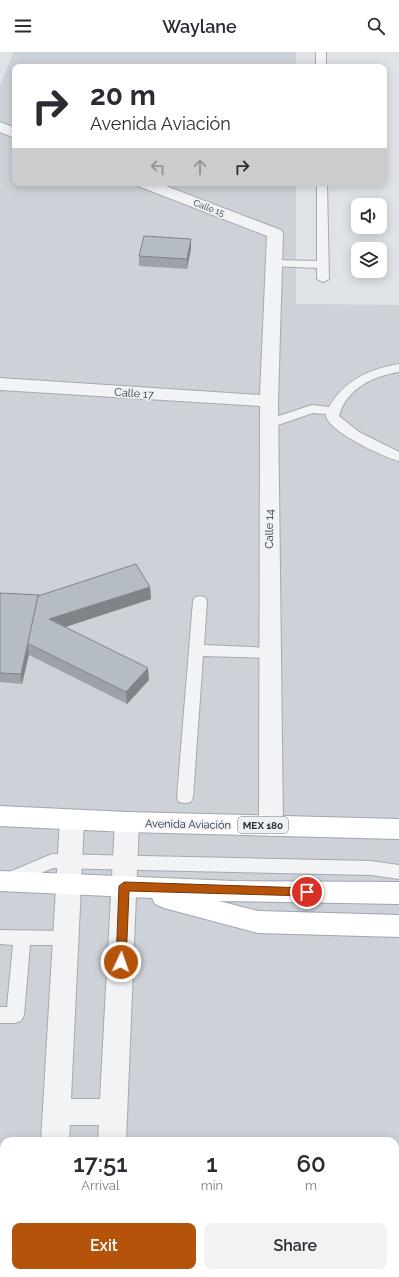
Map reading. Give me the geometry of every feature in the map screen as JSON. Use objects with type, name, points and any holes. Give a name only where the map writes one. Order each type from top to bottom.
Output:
[{"type":"main road","name":"MEX 180","points":[[0,816],[72,820]]},
{"type":"main road","name":"Avenida Aviación","points":[[72,820],[399,829]]},
{"type":"main road","points":[[3,881],[69,872],[125,874],[234,891],[399,893]]},
{"type":"main road","points":[[125,874],[258,922],[399,926]]},
{"type":"street","points":[[0,127],[12,132]]},
{"type":"street","name":"Calle 15","points":[[152,186],[274,233]]},
{"type":"street","name":"Calle 14","points":[[271,826],[269,401],[274,233]]},
{"type":"street","name":"Calle 17","points":[[0,384],[269,401]]},
{"type":"street","points":[[55,1137],[72,820]]},
{"type":"street","points":[[112,1137],[127,822]]},
{"type":"street","points":[[57,1112],[114,1112]]},
{"type":"lane","points":[[321,52],[321,64]]},
{"type":"lane","points":[[322,186],[323,280]]},
{"type":"lane","points":[[273,263],[323,265]]},
{"type":"lane","points":[[399,368],[367,376],[334,405],[332,417],[340,426],[361,439],[399,457]]},
{"type":"lane","points":[[269,424],[312,409],[333,411]]},
{"type":"lane","points":[[184,798],[200,601]]},
{"type":"lane","points":[[196,650],[270,653]]},
{"type":"lane","points":[[125,874],[371,868],[399,872]]},
{"type":"lane","points":[[0,937],[66,938]]},
{"type":"lane","points":[[0,1015],[15,1015],[22,937]]},
{"type":"shaded area","points":[[14,52],[296,52],[296,64],[12,64],[12,186],[296,186],[296,304],[399,305],[399,1137],[0,1137],[0,86]]},
{"type":"building","points":[[144,236],[191,239],[187,259],[139,256]]},
{"type":"building","points":[[136,564],[150,587],[49,619],[148,668],[126,692],[27,643],[38,596]]},
{"type":"building","points":[[0,593],[39,595],[21,674],[0,673]]},
{"type":"route","points":[[121,962],[124,886],[234,891],[307,892]]}]
